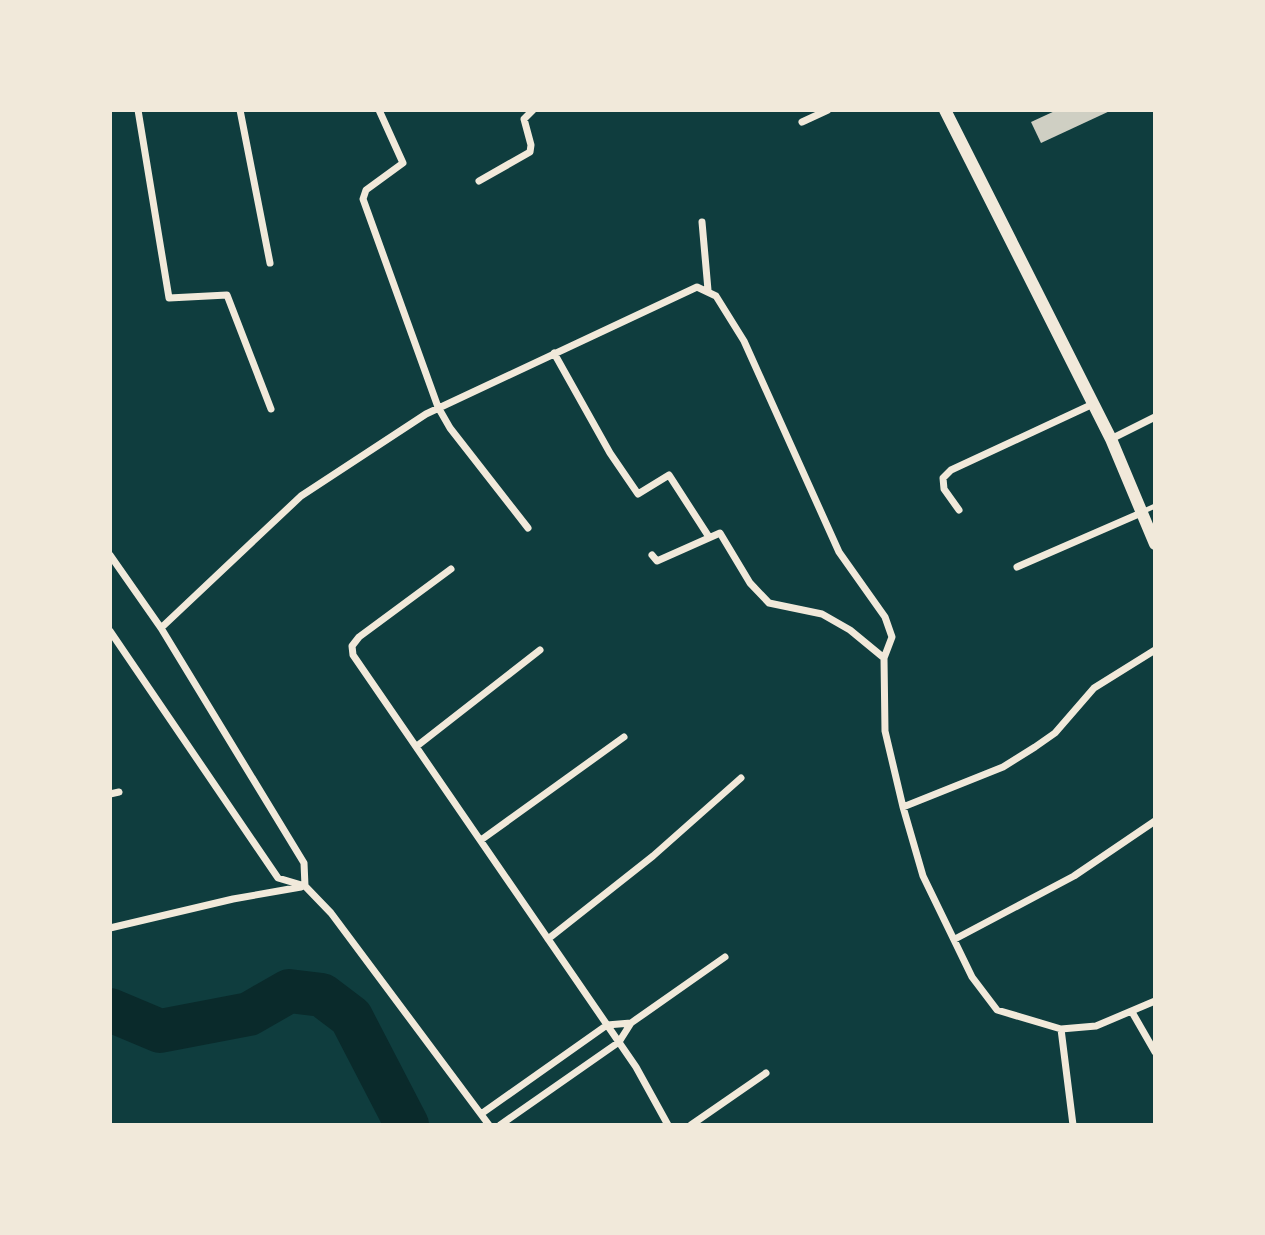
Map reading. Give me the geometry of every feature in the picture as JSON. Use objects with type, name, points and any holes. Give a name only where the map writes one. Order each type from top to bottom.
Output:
[{"type":"street","points":[[138,110],[169,298],[227,295],[271,409]]},
{"type":"street","points":[[240,110],[270,263]]},
{"type":"street","points":[[379,110],[403,163],[366,190],[363,199],[438,407],[458,438],[528,528]]},
{"type":"street","points":[[479,181],[530,152],[531,145],[524,119],[533,110]]},
{"type":"street","points":[[802,122],[828,110]]},
{"type":"street","points":[[945,110],[1111,439],[1155,544]]},
{"type":"street","points":[[702,222],[708,290]]},
{"type":"street","points":[[161,628],[301,496],[438,407],[697,287],[708,290],[716,296],[744,341],[839,552],[860,577],[884,617],[892,637],[884,658],[885,731],[902,807],[923,876],[956,939],[972,977],[997,1010],[1061,1029],[1096,1026],[1155,1001]]},
{"type":"street","points":[[554,353],[610,453],[638,494],[669,475],[709,537]]},
{"type":"street","points":[[960,510],[944,489],[943,478],[951,470],[1093,404]]},
{"type":"street","points":[[1111,439],[1155,417]]},
{"type":"street","points":[[1017,567],[1141,513]]},
{"type":"street","points":[[652,555],[657,561],[720,533],[751,583],[769,603],[822,614],[850,629],[884,658]]},
{"type":"street","points":[[110,555],[161,628],[304,863],[305,886]]},
{"type":"street","points":[[451,569],[352,646],[353,655],[619,1042],[668,1125]]},
{"type":"street","points":[[110,631],[278,878],[305,886],[331,913],[489,1125]]},
{"type":"street","points":[[416,746],[540,650]]},
{"type":"street","points":[[902,807],[1003,767],[1055,733],[1094,688],[1155,650]]},
{"type":"street","points":[[481,839],[624,737]]},
{"type":"street","points":[[548,939],[653,856],[741,778]]},
{"type":"street","points":[[110,794],[119,792]]},
{"type":"street","points":[[956,939],[1074,876],[1155,821]]},
{"type":"street","points":[[110,928],[233,899],[305,886]]},
{"type":"street","points":[[500,1125],[619,1042],[631,1023],[725,957]]},
{"type":"street","points":[[1132,1012],[1155,1052]]},
{"type":"street","points":[[481,1114],[607,1025],[631,1023]]},
{"type":"street","points":[[1061,1029],[1073,1125]]},
{"type":"street","points":[[691,1125],[766,1073]]},
{"type":"lane","points":[[1141,513],[1155,506]]},
{"type":"building","points":[[1057,110],[1112,110],[1041,143],[1031,122]]},
{"type":"waterway","points":[[110,1010],[160,1031],[249,1014],[289,991],[322,995],[351,1017],[407,1125]]}]
